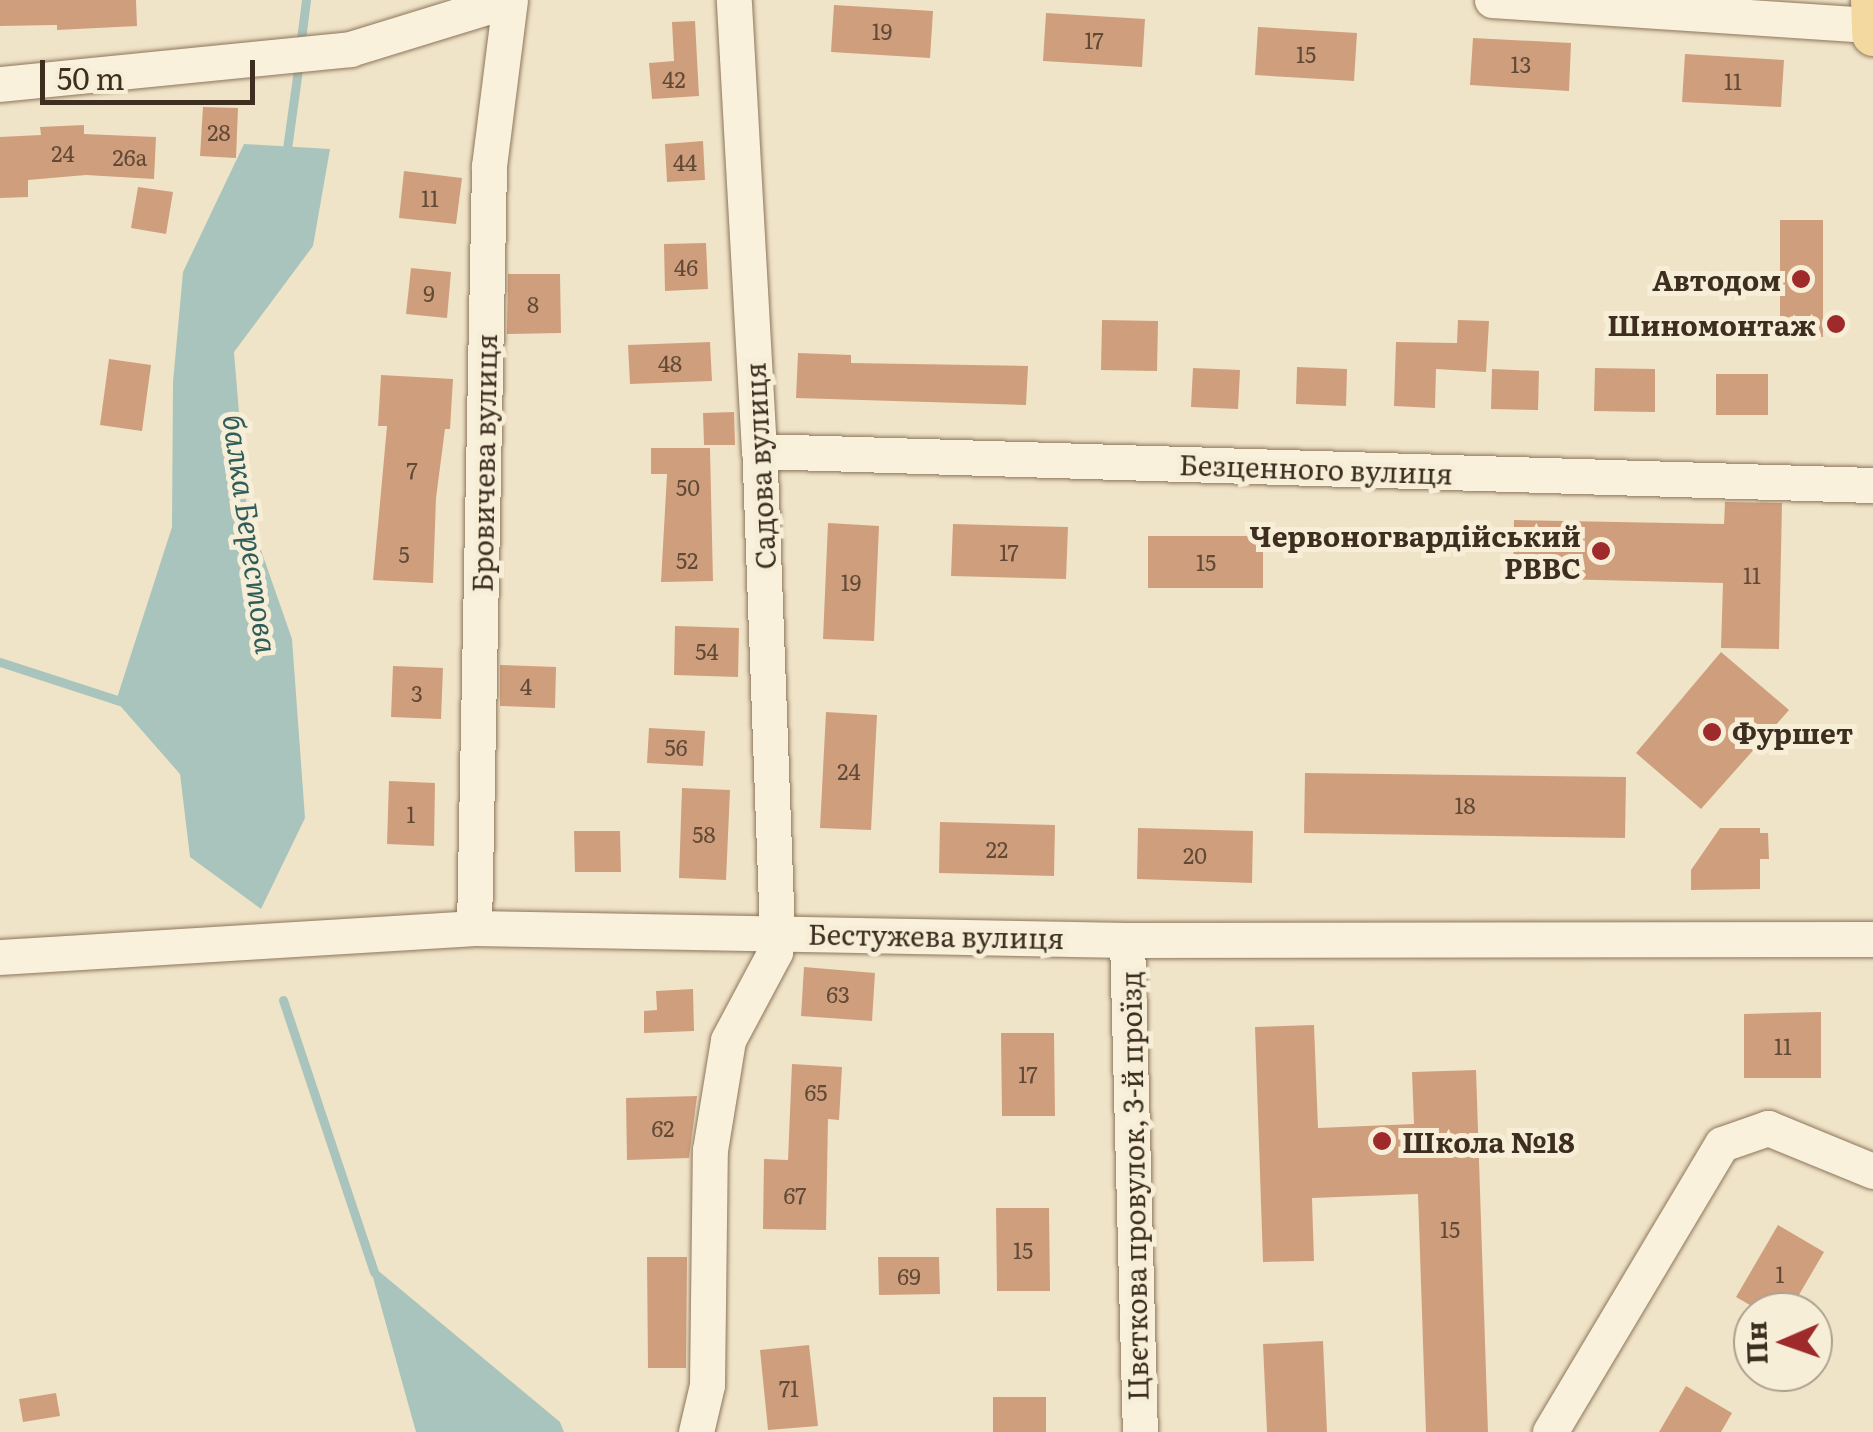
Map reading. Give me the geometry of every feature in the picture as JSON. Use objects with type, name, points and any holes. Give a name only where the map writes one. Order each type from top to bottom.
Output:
[{"type":"main road","points":[[1872,0],[1873,35]]},
{"type":"street","points":[[0,84],[350,49],[509,0]]},
{"type":"street","name":"Бровичева вулиця","points":[[474,928],[489,166],[509,0]]},
{"type":"street","name":"Садова вулиця","points":[[734,0],[759,451],[777,932]]},
{"type":"street","points":[[1492,0],[1873,25]]},
{"type":"street","name":"Безценного вулиця","points":[[759,451],[1873,485]]},
{"type":"street","name":"Бестужева вулиця","points":[[0,957],[474,928],[1127,940],[1873,939]]},
{"type":"street","points":[[696,1432],[707,1385],[710,1150],[728,1040],[775,952],[777,932]]},
{"type":"street","name":"Цвєткова провулок, 3-й проїзд","points":[[1127,940],[1140,1432]]},
{"type":"street","points":[[1550,1432],[1722,1144],[1768,1128],[1873,1171]]},
{"type":"water","points":[[244,144],[330,149],[313,246],[234,352],[247,510],[292,639],[305,818],[261,909],[190,857],[180,774],[116,701],[172,527],[173,382],[183,272]]},
{"type":"water","points":[[369,1263],[560,1422],[564,1432],[416,1432]]},
{"type":"building","points":[[0,0],[136,0],[137,26],[57,30],[57,25],[0,26]]},
{"type":"building","points":[[834,5],[933,11],[930,58],[831,52]]},
{"type":"building","points":[[1046,13],[1145,19],[1142,67],[1043,61]]},
{"type":"building","points":[[695,21],[699,96],[652,99],[649,63],[674,61],[672,22]]},
{"type":"building","points":[[1258,27],[1357,33],[1354,81],[1255,75]]},
{"type":"building","points":[[1473,38],[1571,43],[1569,91],[1470,85]]},
{"type":"building","points":[[1685,54],[1784,60],[1781,107],[1682,102]]},
{"type":"building","points":[[203,107],[238,108],[236,158],[200,156]]},
{"type":"building","points":[[84,125],[84,134],[156,137],[154,179],[86,175],[28,180],[28,197],[0,198],[0,137],[41,135],[40,127]]},
{"type":"building","points":[[703,141],[705,180],[667,182],[665,144]]},
{"type":"building","points":[[404,171],[462,178],[456,224],[399,218]]},
{"type":"building","points":[[138,187],[173,192],[166,234],[131,228]]},
{"type":"building","name":"Автодом","points":[[1780,220],[1823,220],[1823,337],[1780,337]]},
{"type":"building","points":[[706,243],[708,289],[665,291],[664,244]]},
{"type":"building","points":[[411,268],[451,272],[447,318],[406,314]]},
{"type":"building","points":[[508,274],[560,274],[561,333],[507,334]]},
{"type":"building","points":[[1102,320],[1158,321],[1157,371],[1101,370]]},
{"type":"building","points":[[1458,320],[1489,321],[1486,372],[1436,369],[1435,408],[1394,406],[1396,342],[1457,343]]},
{"type":"building","points":[[710,342],[712,381],[630,384],[628,345]]},
{"type":"building","points":[[798,353],[851,355],[851,363],[1028,366],[1026,405],[796,398]]},
{"type":"building","points":[[109,359],[151,365],[142,431],[100,425]]},
{"type":"building","points":[[1297,367],[1347,369],[1346,406],[1296,404]]},
{"type":"building","points":[[1193,368],[1240,370],[1238,409],[1191,407]]},
{"type":"building","points":[[1595,368],[1655,369],[1655,412],[1594,411]]},
{"type":"building","points":[[1492,369],[1539,371],[1538,410],[1491,409]]},
{"type":"building","points":[[1716,374],[1768,374],[1768,415],[1716,415]]},
{"type":"building","points":[[381,375],[453,379],[450,429],[445,429],[436,498],[433,583],[373,580],[387,426],[378,426]]},
{"type":"building","points":[[734,412],[735,445],[704,445],[703,413]]},
{"type":"building","points":[[651,448],[710,448],[713,581],[661,582],[667,474],[651,474]]},
{"type":"building","points":[[1725,502],[1782,503],[1779,649],[1721,648],[1723,583],[1513,578],[1514,520],[1724,524]]},
{"type":"building","points":[[828,523],[879,526],[874,641],[823,639]]},
{"type":"building","points":[[953,524],[1068,527],[1066,579],[951,576]]},
{"type":"building","points":[[1148,536],[1263,536],[1263,588],[1148,588]]},
{"type":"building","points":[[675,626],[739,628],[738,677],[674,675]]},
{"type":"building","name":"Фуршет","points":[[1721,652],[1789,710],[1701,809],[1636,753]]},
{"type":"building","points":[[500,665],[556,667],[555,708],[500,706]]},
{"type":"building","points":[[393,666],[443,668],[441,719],[391,717]]},
{"type":"building","points":[[826,712],[877,715],[871,830],[820,828]]},
{"type":"building","points":[[649,728],[705,731],[703,766],[647,763]]},
{"type":"building","points":[[1305,773],[1626,777],[1625,838],[1304,833]]},
{"type":"building","points":[[389,781],[435,783],[434,846],[387,844]]},
{"type":"building","points":[[682,788],[730,790],[726,880],[679,878]]},
{"type":"building","points":[[940,822],[1055,825],[1054,876],[939,873]]},
{"type":"building","points":[[1138,828],[1253,831],[1252,883],[1137,879]]},
{"type":"building","points":[[1720,828],[1760,828],[1760,833],[1768,833],[1769,859],[1760,859],[1760,889],[1691,890],[1691,870]]},
{"type":"building","points":[[574,831],[620,831],[621,872],[575,872]]},
{"type":"building","points":[[804,967],[875,973],[872,1021],[801,1016]]},
{"type":"building","points":[[693,989],[694,1031],[644,1033],[644,1011],[657,1010],[656,991]]},
{"type":"building","points":[[1821,1012],[1821,1078],[1744,1078],[1744,1014]]},
{"type":"building","points":[[1314,1025],[1318,1128],[1414,1124],[1412,1072],[1476,1070],[1488,1432],[1426,1432],[1418,1194],[1312,1198],[1314,1261],[1263,1262],[1255,1027]]},
{"type":"building","points":[[1001,1033],[1054,1033],[1055,1116],[1002,1116]]},
{"type":"building","points":[[792,1064],[842,1067],[839,1120],[828,1119],[826,1230],[763,1229],[764,1159],[788,1160]]},
{"type":"building","points":[[697,1096],[689,1158],[627,1160],[626,1098]]},
{"type":"building","points":[[996,1208],[1049,1208],[1050,1291],[997,1291]]},
{"type":"building","points":[[1778,1225],[1824,1252],[1801,1292],[1739,1292]]},
{"type":"building","points":[[647,1257],[687,1257],[686,1368],[648,1368]]},
{"type":"building","points":[[878,1257],[939,1257],[940,1294],[879,1295]]},
{"type":"building","points":[[1323,1341],[1327,1432],[1267,1432],[1263,1344]]},
{"type":"building","points":[[809,1345],[818,1426],[768,1430],[760,1350]]},
{"type":"building","points":[[1686,1386],[1732,1413],[1721,1432],[1659,1432]]},
{"type":"building","points":[[56,1393],[60,1416],[23,1422],[19,1399]]},
{"type":"building","points":[[993,1397],[1046,1397],[1046,1432],[993,1432]]},
{"type":"waterway","name":"балка Берестова","points":[[300,47],[306,0]]},
{"type":"waterway","name":"балка Берестова","points":[[286,156],[299,62]]},
{"type":"waterway","points":[[0,662],[126,703]]},
{"type":"waterway","name":"балка Берестова","points":[[283,1000],[374,1272]]},
{"type":"place","name":"Автодом","points":[[1801,279]]},
{"type":"place","name":"Шиномонтаж","points":[[1836,324]]},
{"type":"place","name":"Червоногвардійський РВВС","points":[[1601,551]]},
{"type":"place","name":"Фуршет","points":[[1712,732]]},
{"type":"place","name":"Школа №18","points":[[1382,1141]]}]
